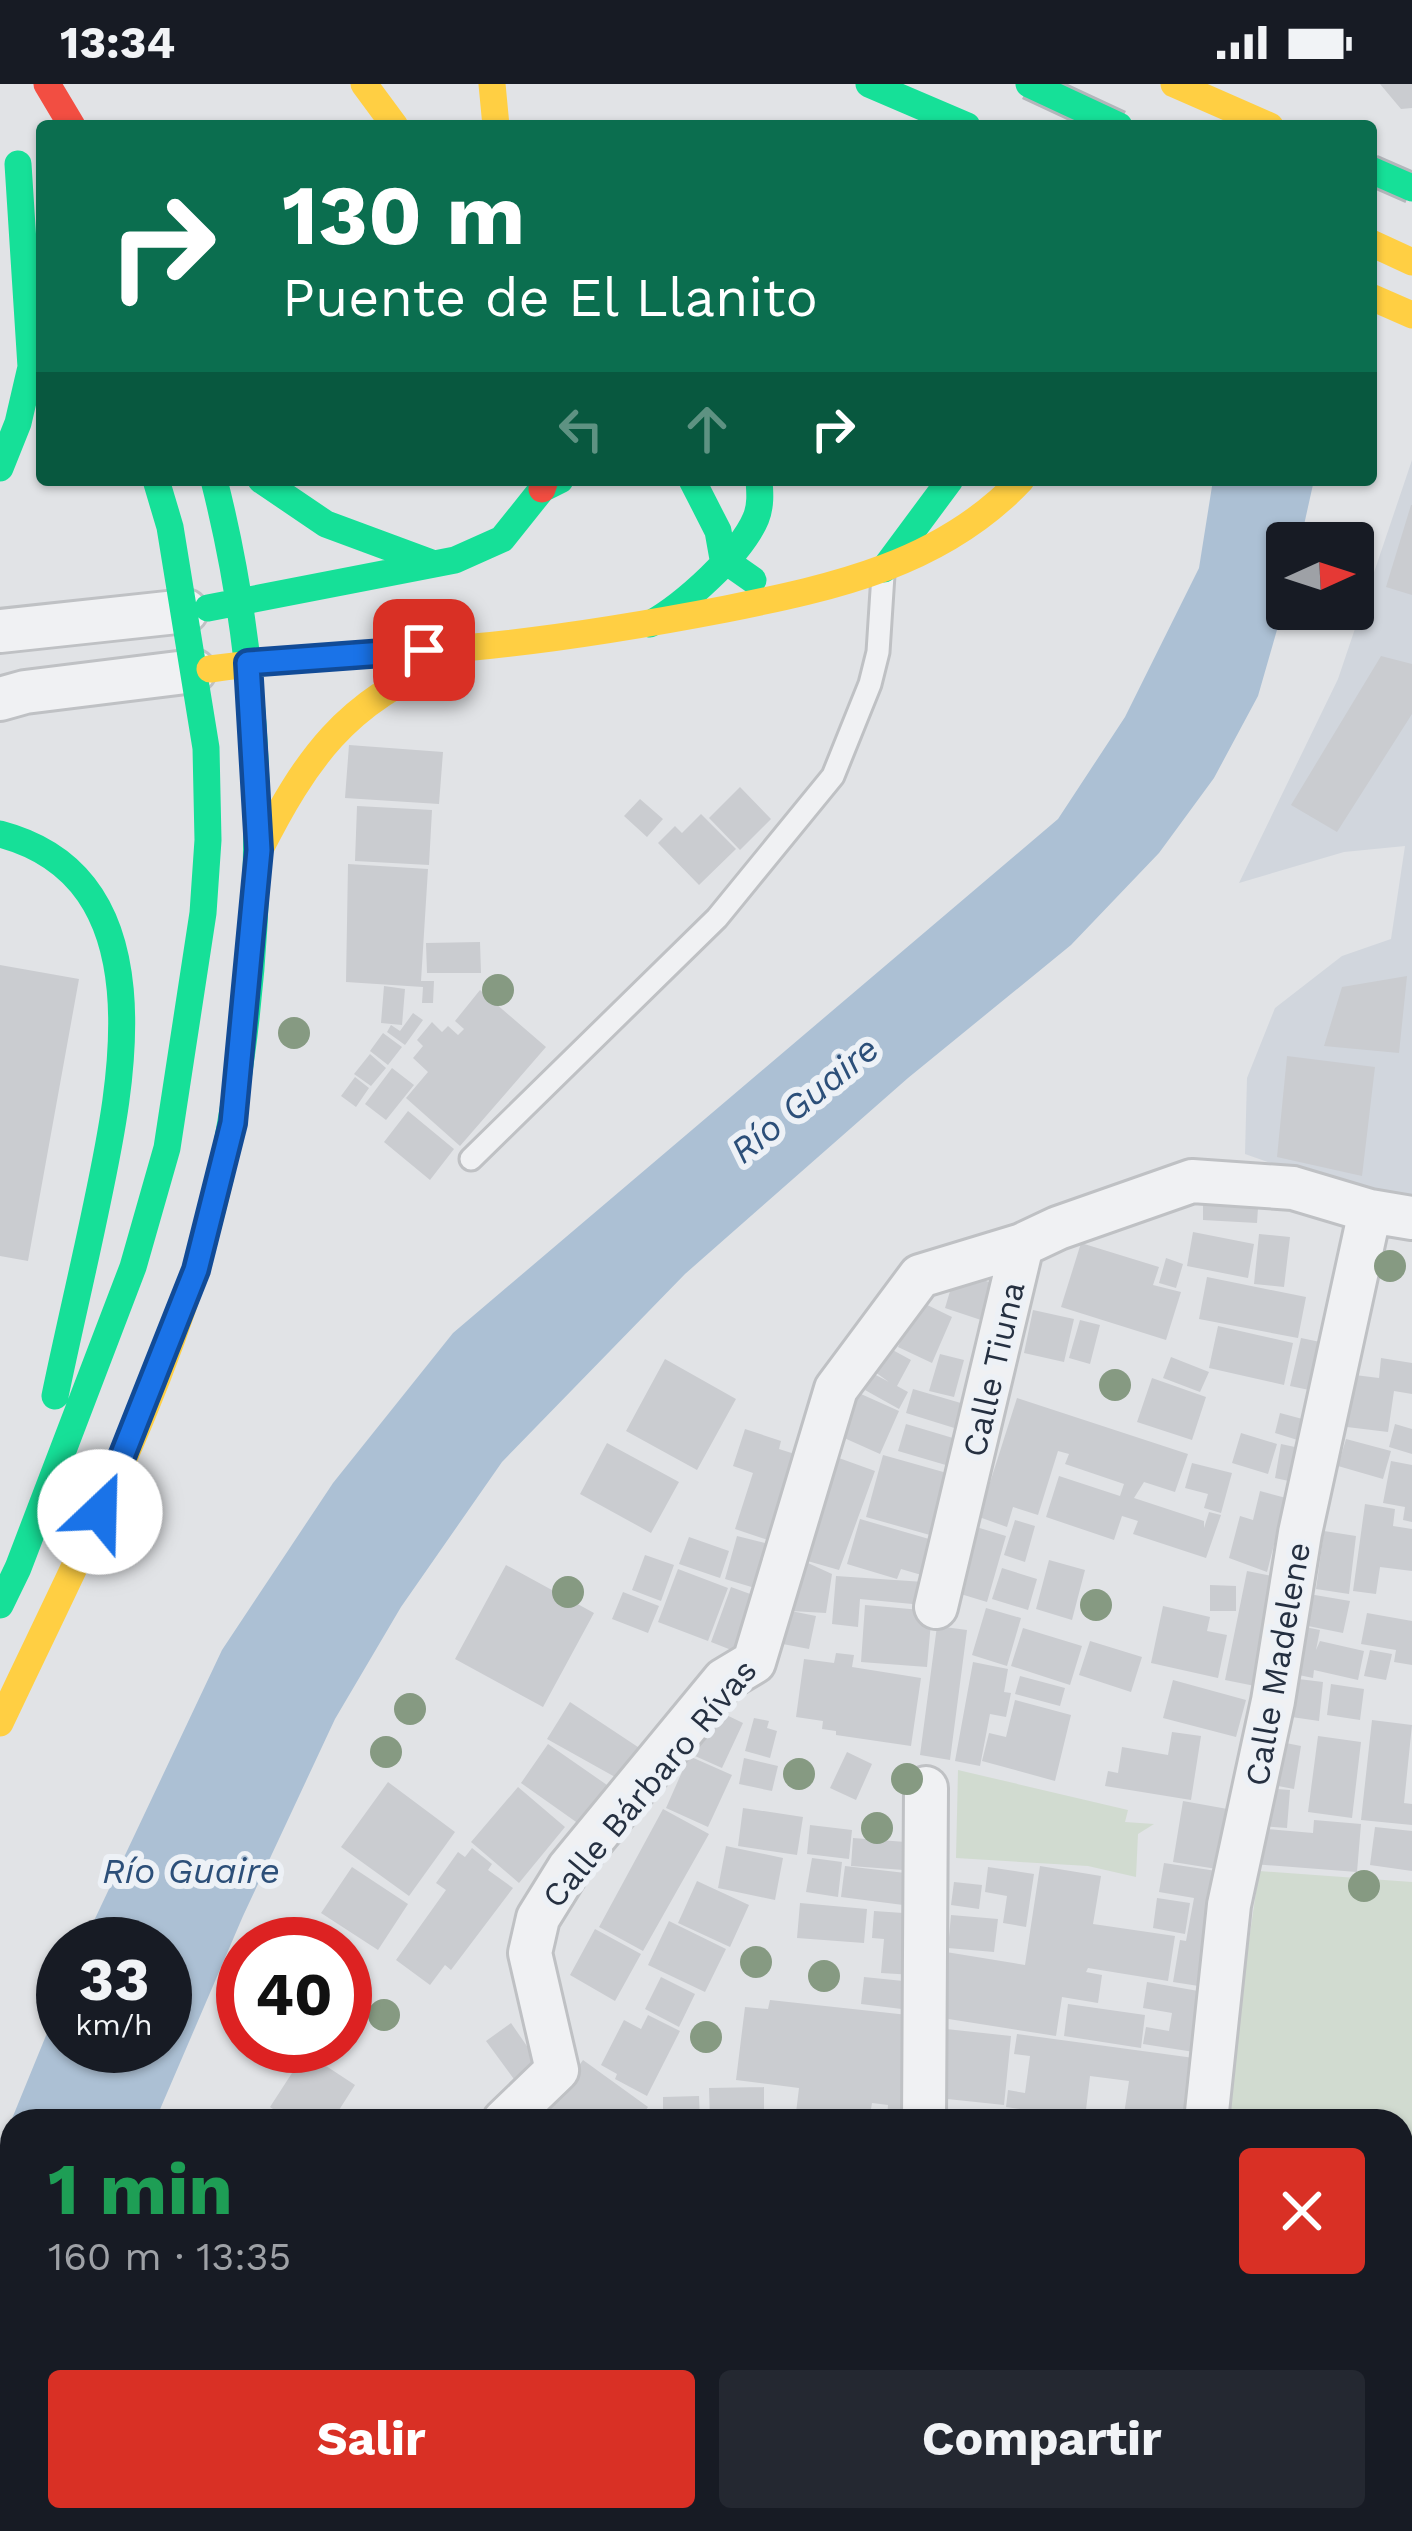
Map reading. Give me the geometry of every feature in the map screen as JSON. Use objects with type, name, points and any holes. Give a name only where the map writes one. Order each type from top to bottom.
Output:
[{"type":"main road","points":[[47,84],[68,120]]},
{"type":"main road","points":[[364,84],[391,120]]},
{"type":"main road","points":[[492,84],[495,120]]},
{"type":"main road","points":[[868,84],[954,120]]},
{"type":"main road","points":[[1033,84],[1042,120]]},
{"type":"main road","points":[[1033,84],[1108,120]]},
{"type":"main road","points":[[1174,84],[1256,120]]},
{"type":"main road","points":[[0,134],[36,194]]},
{"type":"main road","points":[[0,468],[18,423],[31,368],[19,164]]},
{"type":"main road","points":[[1377,172],[1412,185]]},
{"type":"main road","points":[[1377,194],[1412,185]]},
{"type":"main road","points":[[1377,246],[1412,262]]},
{"type":"main road","points":[[1377,300],[1412,315]]},
{"type":"main road","points":[[0,1605],[133,1267],[167,1148],[195,977],[208,840],[206,748],[170,527],[158,486]]},
{"type":"main road","points":[[0,1724],[119,1471],[196,1270],[233,1123],[259,850],[243,604],[215,486]]},
{"type":"main road","points":[[271,486],[326,524],[434,564]]},
{"type":"main road","points":[[185,611],[243,604],[434,564],[502,539],[546,486]]},
{"type":"main road","points":[[695,486],[718,532],[724,559],[758,584],[802,594]]},
{"type":"main road","points":[[650,624],[695,596],[749,534],[759,514],[759,486]]},
{"type":"main road","points":[[884,568],[946,486]]},
{"type":"main road","points":[[194,671],[511,643],[650,624],[802,594],[884,568],[975,526],[1015,486]]},
{"type":"main road","points":[[259,850],[279,810],[345,717],[410,674],[511,643]]},
{"type":"main road","points":[[0,834],[55,859],[76,880],[98,908],[115,945],[123,985],[119,1090],[18,1568]]},
{"type":"street","points":[[0,631],[185,611]]},
{"type":"street","points":[[0,699],[194,671]]},
{"type":"street","name":"Calle Tiuna","points":[[936,1607],[1022,1245],[1192,1181],[1294,1188],[1391,1215]]},
{"type":"street","name":"Calle Madelene","points":[[1207,2109],[1229,1905],[1273,1701],[1300,1533],[1391,1215]]},
{"type":"street","name":"Calle Bárbaro Rívas","points":[[516,2109],[556,2070],[530,1953],[538,1918],[569,1868],[724,1680],[754,1662],[836,1389],[920,1276],[1022,1245]]},
{"type":"street","points":[[924,2109],[926,1788]]},
{"type":"lane","points":[[470,1159],[717,918],[833,776],[878,652],[884,568]]},
{"type":"shaded area","points":[[1412,460],[1412,1213],[1245,1154],[1247,1078],[1275,1008],[1342,956],[1391,939],[1405,846],[1344,852],[1239,883],[1338,679],[1355,630],[1374,630],[1374,572]]},
{"type":"shaded area","points":[[958,1770],[1128,1810],[1125,1822],[1154,1824],[1138,1834],[1136,1877],[1088,1866],[956,1858]]},
{"type":"shaded area","points":[[1259,1871],[1412,1882],[1412,2109],[1225,2109]]},
{"type":"water","name":"Río Guaire","points":[[1212,486],[1313,486],[1305,522],[1266,522],[1266,630],[1277,630],[1258,696],[1214,778],[1159,853],[1071,945],[908,1078],[685,1274],[502,1462],[401,1607],[335,1719],[243,1917],[216,1917],[216,1979],[192,2035],[192,1917],[96,1917],[222,1650],[333,1483],[453,1333],[1058,819],[1125,717],[1199,568]]},
{"type":"water","name":"Río Guaire","points":[[36,2060],[36,2073],[176,2073],[160,2109],[16,2109]]},
{"type":"building","points":[[1380,84],[1412,84],[1412,108],[1401,109]]},
{"type":"building","points":[[1412,505],[1412,595],[1386,587]]},
{"type":"building","points":[[1381,656],[1412,664],[1412,714],[1337,832],[1291,805]]},
{"type":"building","points":[[349,745],[443,752],[439,804],[345,798]]},
{"type":"building","points":[[740,787],[771,819],[740,850],[709,818]]},
{"type":"building","points":[[640,799],[663,819],[647,837],[624,816]]},
{"type":"building","points":[[357,806],[432,810],[429,865],[355,861]]},
{"type":"building","points":[[701,814],[736,849],[699,885],[658,843],[675,826],[682,833]]},
{"type":"building","points":[[348,864],[428,869],[421,981],[434,981],[433,1003],[422,1003],[423,987],[346,982]]},
{"type":"building","points":[[480,942],[481,973],[427,973],[426,943]]},
{"type":"building","points":[[0,965],[79,979],[28,1261],[0,1256]]},
{"type":"building","points":[[1407,976],[1399,1053],[1324,1046],[1342,987]]},
{"type":"building","points":[[384,986],[405,989],[402,1025],[381,1023]]},
{"type":"building","points":[[480,990],[546,1047],[460,1146],[406,1098],[428,1072],[413,1058],[423,1046],[417,1040],[432,1022],[442,1032],[448,1026],[458,1035],[464,1029],[455,1021]]},
{"type":"building","points":[[413,1013],[423,1020],[405,1045],[387,1032],[391,1025],[400,1031]]},
{"type":"building","points":[[383,1033],[402,1047],[388,1065],[370,1051]]},
{"type":"building","points":[[370,1054],[386,1068],[371,1086],[354,1074]]},
{"type":"building","points":[[1287,1056],[1375,1067],[1362,1176],[1277,1157]]},
{"type":"building","points":[[392,1068],[414,1085],[386,1120],[365,1104]]},
{"type":"building","points":[[355,1077],[369,1088],[356,1107],[341,1096]]},
{"type":"building","points":[[408,1111],[454,1149],[430,1180],[384,1142]]},
{"type":"building","points":[[1203,1205],[1258,1208],[1257,1223],[1203,1220]]},
{"type":"building","points":[[1193,1232],[1254,1244],[1248,1278],[1187,1266]]},
{"type":"building","points":[[1259,1234],[1290,1237],[1284,1287],[1254,1284]]},
{"type":"building","points":[[1081,1243],[1159,1267],[1153,1285],[1181,1292],[1166,1340],[1061,1307]]},
{"type":"building","points":[[1166,1258],[1183,1264],[1176,1288],[1159,1283]]},
{"type":"building","points":[[956,1271],[995,1284],[984,1321],[945,1308]]},
{"type":"building","points":[[1207,1277],[1306,1297],[1298,1338],[1199,1319]]},
{"type":"building","points":[[919,1301],[952,1317],[932,1363],[898,1347]]},
{"type":"building","points":[[1033,1310],[1074,1319],[1064,1362],[1024,1353]]},
{"type":"building","points":[[1080,1320],[1100,1325],[1090,1364],[1069,1358]]},
{"type":"building","points":[[1218,1326],[1293,1343],[1284,1385],[1209,1368]]},
{"type":"building","points":[[1301,1338],[1325,1343],[1314,1391],[1290,1386]]},
{"type":"building","points":[[889,1348],[911,1360],[897,1386],[908,1392],[899,1409],[865,1390],[874,1374],[889,1382],[875,1372]]},
{"type":"building","points":[[940,1354],[964,1360],[954,1397],[929,1391]]},
{"type":"building","points":[[1171,1357],[1209,1372],[1200,1392],[1163,1378]]},
{"type":"building","points":[[1381,1358],[1412,1363],[1412,1394],[1394,1391],[1388,1432],[1347,1427],[1355,1375],[1379,1378]]},
{"type":"building","points":[[665,1359],[736,1399],[697,1470],[626,1431]]},
{"type":"building","points":[[1152,1378],[1206,1397],[1192,1440],[1137,1422]]},
{"type":"building","points":[[913,1389],[971,1406],[964,1431],[906,1413]]},
{"type":"building","points":[[852,1390],[899,1411],[880,1454],[833,1433]]},
{"type":"building","points":[[1017,1398],[1188,1454],[1175,1492],[1144,1482],[1134,1498],[1204,1521],[1204,1528],[1209,1512],[1221,1515],[1206,1558],[1133,1534],[1138,1521],[1122,1516],[1114,1540],[1046,1517],[1059,1476],[1120,1496],[1124,1484],[1065,1464],[1069,1454],[1058,1451],[1038,1515],[1013,1507],[1007,1527],[979,1517]]},
{"type":"building","points":[[1280,1413],[1310,1421],[1304,1442],[1275,1433]]},
{"type":"building","points":[[906,1424],[963,1441],[956,1468],[898,1451]]},
{"type":"building","points":[[1395,1424],[1412,1429],[1412,1454],[1389,1447]]},
{"type":"building","points":[[745,1429],[781,1441],[779,1449],[804,1457],[777,1543],[735,1529],[753,1473],[733,1466]]},
{"type":"building","points":[[1241,1433],[1277,1444],[1268,1474],[1232,1463]]},
{"type":"building","points":[[1346,1439],[1391,1451],[1383,1479],[1338,1466]]},
{"type":"building","points":[[607,1443],[679,1482],[651,1533],[580,1494]]},
{"type":"building","points":[[1281,1444],[1304,1449],[1298,1483],[1275,1478]]},
{"type":"building","points":[[825,1453],[875,1471],[839,1570],[797,1558]]},
{"type":"building","points":[[883,1455],[954,1475],[937,1537],[866,1517]]},
{"type":"building","points":[[1391,1461],[1412,1465],[1412,1522],[1403,1520],[1405,1507],[1383,1503]]},
{"type":"building","points":[[1192,1463],[1232,1473],[1221,1513],[1204,1508],[1208,1494],[1185,1488]]},
{"type":"building","points":[[1260,1491],[1286,1498],[1267,1572],[1229,1558],[1240,1516],[1253,1520]]},
{"type":"building","points":[[1365,1504],[1395,1509],[1393,1526],[1412,1529],[1412,1571],[1380,1567],[1376,1594],[1353,1591]]},
{"type":"building","points":[[860,1519],[936,1541],[925,1576],[901,1569],[897,1579],[847,1564]]},
{"type":"building","points":[[1015,1520],[1035,1526],[1025,1562],[1004,1555]]},
{"type":"building","points":[[973,1526],[1006,1536],[987,1602],[954,1592]]},
{"type":"building","points":[[1324,1531],[1356,1536],[1349,1594],[1316,1589]]},
{"type":"building","points":[[737,1536],[777,1546],[765,1591],[725,1579]]},
{"type":"building","points":[[689,1537],[729,1551],[720,1578],[679,1564]]},
{"type":"building","points":[[645,1555],[674,1565],[661,1601],[632,1590]]},
{"type":"building","points":[[797,1558],[832,1574],[826,1613],[791,1611],[816,1616],[809,1649],[767,1641]]},
{"type":"building","points":[[1049,1560],[1085,1570],[1072,1620],[1036,1609]]},
{"type":"building","points":[[506,1565],[594,1613],[543,1707],[455,1659]]},
{"type":"building","points":[[1002,1568],[1037,1579],[1028,1610],[992,1599]]},
{"type":"building","points":[[678,1569],[728,1588],[708,1641],[658,1622]]},
{"type":"building","points":[[1247,1571],[1277,1577],[1255,1686],[1225,1680]]},
{"type":"building","points":[[836,1576],[924,1582],[923,1605],[860,1599],[858,1627],[832,1624]]},
{"type":"building","points":[[1210,1585],[1236,1586],[1236,1611],[1210,1611]]},
{"type":"building","points":[[731,1587],[764,1599],[744,1655],[711,1642]]},
{"type":"building","points":[[623,1592],[659,1606],[648,1633],[612,1619]]},
{"type":"building","points":[[1309,1594],[1350,1601],[1343,1633],[1303,1625]]},
{"type":"building","points":[[865,1605],[932,1611],[927,1667],[861,1662]]},
{"type":"building","points":[[1163,1606],[1210,1617],[1207,1631],[1227,1635],[1218,1678],[1151,1663]]},
{"type":"building","points":[[986,1608],[1021,1618],[1007,1666],[972,1655]]},
{"type":"building","points":[[1367,1613],[1412,1621],[1412,1665],[1394,1662],[1396,1650],[1361,1644]]},
{"type":"building","points":[[937,1626],[967,1630],[950,1760],[920,1755]]},
{"type":"building","points":[[1305,1627],[1320,1630],[1316,1650],[1320,1641],[1364,1651],[1358,1680],[1314,1670],[1313,1678],[1294,1674]]},
{"type":"building","points":[[1023,1628],[1082,1646],[1070,1685],[1011,1666]]},
{"type":"building","points":[[1090,1641],[1142,1657],[1131,1692],[1079,1675]]},
{"type":"building","points":[[1370,1650],[1392,1654],[1386,1680],[1364,1676]]},
{"type":"building","points":[[836,1653],[854,1655],[852,1667],[921,1678],[911,1746],[836,1735],[836,1731],[822,1729],[823,1721],[796,1717],[804,1659],[834,1663]]},
{"type":"building","points":[[973,1662],[1008,1669],[1004,1692],[1011,1693],[1006,1717],[990,1714],[980,1766],[955,1761]]},
{"type":"building","points":[[1020,1676],[1065,1688],[1060,1706],[1015,1694]]},
{"type":"building","points":[[1282,1677],[1323,1682],[1319,1721],[1278,1715]]},
{"type":"building","points":[[1173,1680],[1246,1700],[1236,1737],[1163,1718]]},
{"type":"building","points":[[1331,1684],[1364,1689],[1360,1720],[1327,1715]]},
{"type":"building","points":[[1015,1700],[1071,1715],[1055,1781],[982,1761],[989,1733],[1006,1737]]},
{"type":"building","points":[[570,1702],[650,1755],[624,1782],[547,1739]]},
{"type":"building","points":[[716,1710],[743,1723],[722,1768],[695,1756]]},
{"type":"building","points":[[754,1718],[769,1721],[767,1728],[777,1731],[770,1758],[745,1751]]},
{"type":"building","points":[[1372,1720],[1412,1725],[1404,1803],[1412,1804],[1412,1825],[1361,1820]]},
{"type":"building","points":[[1172,1732],[1201,1736],[1191,1800],[1105,1786],[1108,1771],[1118,1773],[1122,1747],[1168,1755]]},
{"type":"building","points":[[1318,1736],[1361,1742],[1352,1818],[1308,1812]]},
{"type":"building","points":[[1276,1741],[1301,1746],[1294,1789],[1268,1784]]},
{"type":"building","points":[[548,1744],[607,1785],[579,1824],[521,1783]]},
{"type":"building","points":[[847,1752],[872,1764],[856,1800],[830,1788]]},
{"type":"building","points":[[689,1756],[732,1775],[708,1827],[666,1808]]},
{"type":"building","points":[[744,1758],[778,1766],[772,1791],[739,1784]]},
{"type":"building","points":[[388,1782],[455,1832],[409,1896],[341,1847]]},
{"type":"building","points":[[518,1787],[565,1827],[519,1883],[471,1842]]},
{"type":"building","points":[[1264,1788],[1290,1790],[1287,1828],[1261,1826]]},
{"type":"building","points":[[1183,1801],[1233,1810],[1223,1870],[1173,1862]]},
{"type":"building","points":[[743,1808],[803,1817],[797,1855],[738,1846]]},
{"type":"building","points":[[663,1809],[709,1834],[643,1951],[599,1927]]},
{"type":"building","points":[[1314,1820],[1361,1824],[1357,1872],[1252,1864],[1256,1828],[1313,1833]]},
{"type":"building","points":[[810,1825],[852,1830],[849,1859],[807,1854]]},
{"type":"building","points":[[1375,1827],[1412,1831],[1412,1871],[1370,1865]]},
{"type":"building","points":[[853,1838],[919,1843],[917,1871],[851,1866]]},
{"type":"building","points":[[726,1846],[783,1858],[775,1900],[718,1888]]},
{"type":"building","points":[[472,1848],[492,1864],[488,1870],[513,1888],[451,1970],[445,1965],[430,1985],[396,1960],[446,1890],[436,1883],[458,1852],[465,1857]]},
{"type":"building","points":[[812,1858],[842,1862],[838,1897],[806,1892]]},
{"type":"building","points":[[1164,1863],[1223,1872],[1205,1987],[1173,1982],[1194,1898],[1159,1892]]},
{"type":"building","points":[[845,1866],[914,1874],[911,1906],[841,1897]]},
{"type":"building","points":[[1040,1866],[1101,1876],[1093,1924],[1175,1936],[1168,1981],[1088,1968],[1086,1972],[1102,1975],[1098,2003],[1062,1997],[1056,2036],[936,2017],[946,1952],[1025,1965]]},
{"type":"building","points":[[352,1867],[408,1904],[378,1950],[372,1946],[372,1917],[321,1913]]},
{"type":"building","points":[[988,1867],[1034,1874],[1026,1927],[1003,1923],[1007,1896],[985,1892]]},
{"type":"building","points":[[697,1881],[749,1905],[730,1947],[678,1923]]},
{"type":"building","points":[[954,1882],[982,1885],[979,1909],[951,1905]]},
{"type":"building","points":[[1157,1898],[1190,1903],[1185,1934],[1153,1928]]},
{"type":"building","points":[[800,1903],[867,1909],[864,1943],[797,1938]]},
{"type":"building","points":[[874,1911],[918,1914],[914,1975],[881,1973],[884,1939],[872,1938]]},
{"type":"building","points":[[951,1915],[998,1919],[994,1952],[948,1948]]},
{"type":"building","points":[[669,1921],[726,1949],[705,1992],[648,1965]]},
{"type":"building","points":[[595,1929],[641,1954],[615,2001],[570,1975]]},
{"type":"building","points":[[661,1977],[695,1994],[679,2027],[645,2009]]},
{"type":"building","points":[[864,1977],[913,1982],[910,2010],[861,2004]]},
{"type":"building","points":[[1147,1982],[1204,1992],[1194,2052],[1143,2044],[1146,2027],[1169,2031],[1172,2013],[1143,2008]]},
{"type":"building","points":[[770,2000],[917,2016],[906,2109],[872,2103],[871,2109],[796,2109],[799,2088],[736,2080],[745,2007],[768,2009]]},
{"type":"building","points":[[1068,2004],[1145,2015],[1141,2048],[1064,2036]]},
{"type":"building","points":[[648,2015],[680,2031],[647,2096],[615,2079],[617,2074],[601,2065],[624,2020],[641,2029]]},
{"type":"building","points":[[511,2023],[540,2065],[516,2082],[486,2041]]},
{"type":"building","points":[[946,2029],[1011,2036],[1004,2105],[938,2098]]},
{"type":"building","points":[[1017,2034],[1194,2058],[1188,2109],[1125,2109],[1129,2081],[1090,2076],[1086,2109],[1006,2107],[1008,2090],[1025,2093],[1030,2056],[1014,2054]]},
{"type":"building","points":[[583,2060],[648,2107],[647,2109],[548,2109]]},
{"type":"building","points":[[292,2073],[337,2073],[355,2085],[340,2109],[270,2107]]},
{"type":"building","points":[[764,2087],[764,2109],[710,2109],[709,2088]]},
{"type":"building","points":[[699,2096],[700,2109],[663,2109],[663,2097]]},
{"type":"traffic: fast","points":[[869,84],[953,120]]},
{"type":"traffic: fast","points":[[1029,84],[1106,120]]},
{"type":"traffic: fast","points":[[0,468],[18,423],[31,367],[18,164]]},
{"type":"traffic: fast","points":[[1377,173],[1412,188]]},
{"type":"traffic: fast","points":[[0,1605],[133,1267],[167,1148],[203,913],[208,840],[206,748],[170,527],[158,486]]},
{"type":"traffic: fast","points":[[215,486],[246,653],[257,829],[247,1005],[220,1179]]},
{"type":"traffic: fast","points":[[270,486],[326,524],[434,564]]},
{"type":"traffic: fast","points":[[208,608],[455,560],[502,539],[548,486]]},
{"type":"traffic: fast","points":[[695,486],[718,531],[723,559],[753,580]]},
{"type":"traffic: fast","points":[[650,624],[695,592],[738,547],[758,513],[759,486]]},
{"type":"traffic: fast","points":[[884,569],[946,486]]},
{"type":"traffic: fast","points":[[0,834],[53,858],[89,894],[111,939],[120,991],[115,1104],[55,1396]]},
{"type":"traffic: slow","points":[[364,84],[391,120]]},
{"type":"traffic: slow","points":[[492,84],[495,120]]},
{"type":"traffic: slow","points":[[1174,84],[1256,120]]},
{"type":"traffic: slow","points":[[1377,246],[1412,262]]},
{"type":"traffic: slow","points":[[1377,300],[1412,315]]},
{"type":"traffic: slow","points":[[210,669],[538,640],[664,621],[807,591],[922,552],[990,509],[1015,486]]},
{"type":"traffic: slow","points":[[259,851],[294,789],[332,737],[380,695],[444,662]]},
{"type":"traffic: slow","points":[[0,1723],[153,1389],[179,1320],[220,1179]]},
{"type":"traffic: jam","points":[[47,84],[68,120]]},
{"type":"route","points":[[100,1512],[196,1270],[233,1123],[259,850],[248,663],[424,650]]}]
